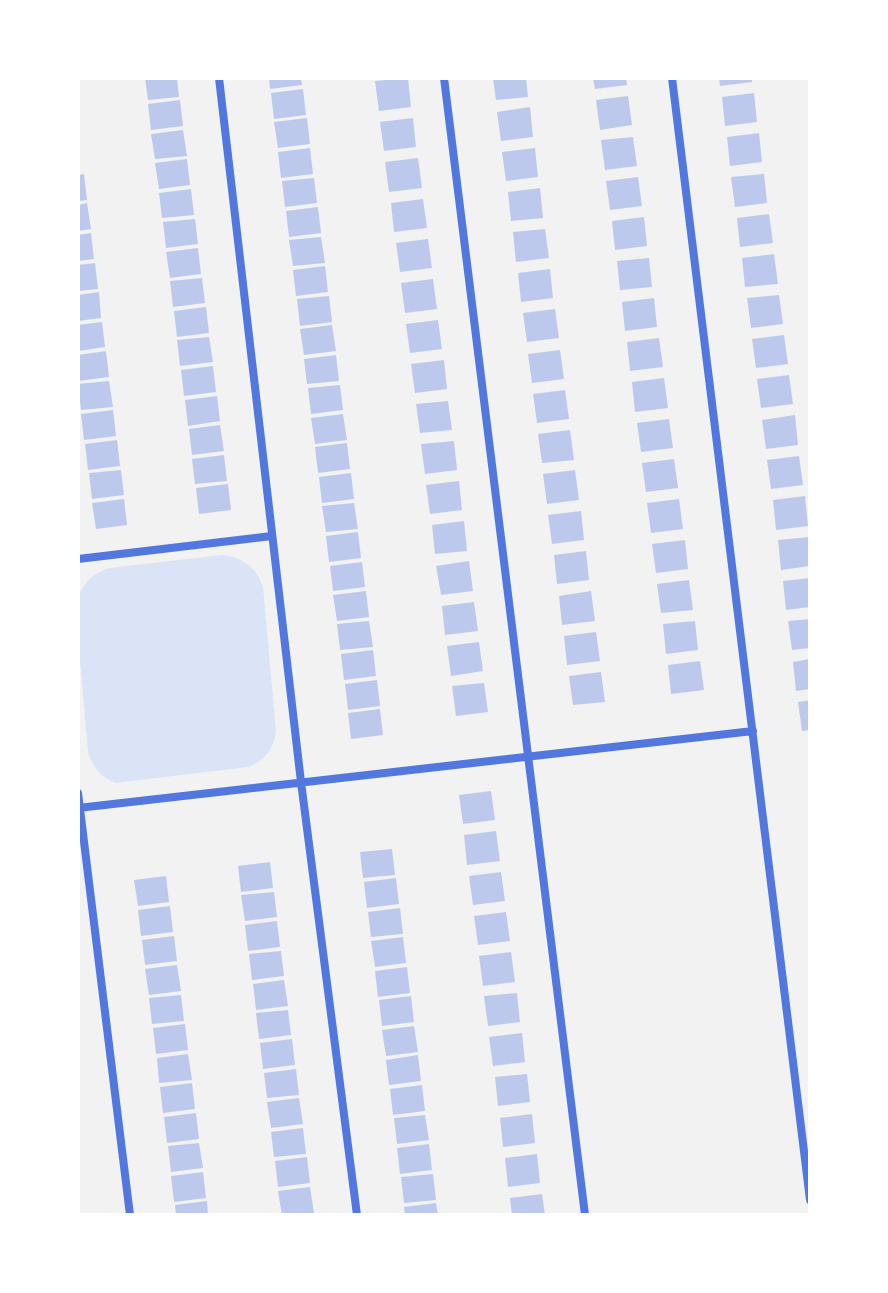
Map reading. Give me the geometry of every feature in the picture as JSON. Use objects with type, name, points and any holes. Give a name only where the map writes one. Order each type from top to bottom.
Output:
[{"type":"street","points":[[219,78],[301,782],[357,1215]]},
{"type":"street","points":[[444,78],[585,1215]]},
{"type":"street","points":[[672,78],[810,1200]]},
{"type":"street","points":[[78,559],[272,536]]},
{"type":"street","points":[[79,808],[753,731]]},
{"type":"street","points":[[78,793],[130,1215]]},
{"type":"shaded area","points":[[222,555],[247,564],[263,587],[276,731],[271,748],[264,757],[248,767],[115,783],[98,771],[88,752],[78,637],[78,596],[90,578],[109,568]]},
{"type":"building","points":[[145,78],[177,78],[179,97],[148,100]]},
{"type":"building","points":[[269,78],[301,78],[302,85],[270,89]]},
{"type":"building","points":[[408,78],[411,107],[379,111],[375,81]]},
{"type":"building","points":[[493,78],[526,78],[528,97],[496,100]]},
{"type":"building","points":[[593,78],[626,78],[627,85],[595,89]]},
{"type":"building","points":[[719,78],[752,78],[752,82],[720,86]]},
{"type":"building","points":[[303,89],[306,115],[274,119],[271,93]]},
{"type":"building","points":[[754,93],[757,122],[725,126],[722,97]]},
{"type":"building","points":[[628,96],[632,125],[600,130],[596,100]]},
{"type":"building","points":[[180,100],[183,126],[151,130],[148,104]]},
{"type":"building","points":[[530,107],[533,137],[501,141],[497,112]]},
{"type":"building","points":[[307,118],[310,144],[278,148],[274,122]]},
{"type":"building","points":[[413,118],[416,147],[384,151],[380,122]]},
{"type":"building","points":[[183,130],[187,156],[155,159],[151,134]]},
{"type":"building","points":[[759,133],[762,162],[730,166],[727,137]]},
{"type":"building","points":[[633,137],[637,166],[605,170],[601,140]]},
{"type":"building","points":[[310,148],[313,174],[281,178],[278,152]]},
{"type":"building","points":[[535,148],[538,177],[506,181],[502,152]]},
{"type":"building","points":[[418,158],[422,188],[389,192],[385,162]]},
{"type":"building","points":[[187,159],[190,185],[159,189],[155,163]]},
{"type":"building","points":[[84,174],[87,200],[78,201],[78,175]]},
{"type":"building","points":[[764,174],[767,203],[735,207],[731,177]]},
{"type":"building","points":[[638,177],[642,206],[610,210],[606,181]]},
{"type":"building","points":[[314,178],[317,203],[285,207],[282,181]]},
{"type":"building","points":[[540,188],[543,218],[511,221],[508,192]]},
{"type":"building","points":[[191,189],[194,215],[162,218],[159,193]]},
{"type":"building","points":[[423,199],[427,228],[394,232],[391,203]]},
{"type":"building","points":[[87,203],[91,229],[78,231],[78,205]]},
{"type":"building","points":[[318,207],[321,233],[289,237],[286,211]]},
{"type":"building","points":[[769,214],[773,243],[740,247],[737,218]]},
{"type":"building","points":[[644,217],[647,246],[615,250],[612,221]]},
{"type":"building","points":[[195,219],[198,244],[166,248],[163,222]]},
{"type":"building","points":[[545,229],[549,258],[516,262],[513,232]]},
{"type":"building","points":[[91,233],[94,259],[78,261],[78,235]]},
{"type":"building","points":[[321,237],[325,263],[293,266],[289,240]]},
{"type":"building","points":[[428,239],[432,268],[400,272],[396,243]]},
{"type":"building","points":[[198,248],[201,274],[170,278],[166,252]]},
{"type":"building","points":[[774,254],[778,284],[745,287],[742,258]]},
{"type":"building","points":[[649,258],[652,287],[620,290],[617,261]]},
{"type":"building","points":[[95,263],[98,289],[78,291],[78,265]]},
{"type":"building","points":[[325,266],[328,292],[296,296],[293,270]]},
{"type":"building","points":[[550,269],[553,298],[521,302],[518,273]]},
{"type":"building","points":[[202,278],[205,303],[173,307],[170,281]]},
{"type":"building","points":[[433,279],[437,309],[405,313],[401,283]]},
{"type":"building","points":[[99,292],[101,318],[78,321],[78,295]]},
{"type":"building","points":[[779,295],[783,324],[751,328],[747,298]]},
{"type":"building","points":[[329,296],[332,322],[300,326],[297,299]]},
{"type":"building","points":[[654,298],[657,327],[625,331],[622,302]]},
{"type":"building","points":[[206,307],[209,333],[177,337],[174,311]]},
{"type":"building","points":[[555,309],[559,338],[527,342],[523,313]]},
{"type":"building","points":[[438,320],[442,349],[410,353],[406,324]]},
{"type":"building","points":[[102,322],[105,347],[78,351],[78,325]]},
{"type":"building","points":[[332,325],[336,351],[304,355],[300,329]]},
{"type":"building","points":[[784,335],[788,364],[756,368],[752,339]]},
{"type":"building","points":[[209,337],[213,362],[180,366],[177,340]]},
{"type":"building","points":[[659,338],[663,367],[630,371],[627,342]]},
{"type":"building","points":[[560,350],[564,379],[532,383],[528,354]]},
{"type":"building","points":[[106,351],[109,377],[78,381],[78,355]]},
{"type":"building","points":[[336,355],[339,381],[307,384],[304,359]]},
{"type":"building","points":[[444,360],[447,389],[415,393],[411,364]]},
{"type":"building","points":[[213,366],[216,392],[184,396],[181,370]]},
{"type":"building","points":[[789,375],[793,404],[761,408],[757,379]]},
{"type":"building","points":[[664,378],[668,408],[635,412],[632,382]]},
{"type":"building","points":[[109,381],[113,407],[81,410],[78,384]]},
{"type":"building","points":[[340,385],[343,410],[311,414],[308,388]]},
{"type":"building","points":[[565,390],[569,419],[537,423],[533,394]]},
{"type":"building","points":[[217,396],[220,421],[188,426],[185,400]]},
{"type":"building","points":[[448,401],[452,430],[420,433],[416,404]]},
{"type":"building","points":[[113,410],[116,436],[84,440],[81,414]]},
{"type":"building","points":[[343,414],[347,440],[315,444],[311,418]]},
{"type":"building","points":[[795,415],[798,445],[766,449],[762,420]]},
{"type":"building","points":[[669,419],[673,448],[641,452],[637,423]]},
{"type":"building","points":[[220,425],[224,451],[192,455],[189,429]]},
{"type":"building","points":[[570,430],[574,460],[542,463],[538,434]]},
{"type":"building","points":[[117,440],[120,466],[88,470],[85,444]]},
{"type":"building","points":[[454,441],[457,470],[425,474],[421,444]]},
{"type":"building","points":[[347,443],[350,469],[318,473],[315,447]]},
{"type":"building","points":[[224,455],[227,481],[195,484],[192,459]]},
{"type":"building","points":[[799,456],[803,485],[771,489],[767,460]]},
{"type":"building","points":[[674,459],[678,488],[646,492],[642,463]]},
{"type":"building","points":[[121,470],[124,495],[92,499],[89,473]]},
{"type":"building","points":[[575,470],[579,500],[547,504],[543,474]]},
{"type":"building","points":[[351,473],[354,499],[322,503],[319,477]]},
{"type":"building","points":[[459,481],[462,510],[430,514],[426,485]]},
{"type":"building","points":[[228,484],[231,510],[199,514],[196,488]]},
{"type":"building","points":[[805,496],[808,526],[776,530],[773,500]]},
{"type":"building","points":[[124,499],[127,525],[96,529],[92,503]]},
{"type":"building","points":[[679,499],[683,529],[651,533],[647,503]]},
{"type":"building","points":[[354,503],[358,529],[326,532],[322,506]]},
{"type":"building","points":[[581,511],[584,540],[552,544],[548,515]]},
{"type":"building","points":[[464,521],[467,551],[435,554],[432,525]]},
{"type":"building","points":[[358,532],[361,558],[329,562],[326,536]]},
{"type":"building","points":[[810,537],[810,566],[781,570],[778,540]]},
{"type":"building","points":[[685,540],[688,569],[656,573],[652,544]]},
{"type":"building","points":[[586,551],[589,580],[557,584],[554,555]]},
{"type":"building","points":[[469,561],[473,591],[441,595],[436,566]]},
{"type":"building","points":[[362,562],[365,587],[333,591],[330,566]]},
{"type":"building","points":[[810,578],[810,607],[786,610],[783,581]]},
{"type":"building","points":[[689,580],[693,610],[661,613],[657,584]]},
{"type":"building","points":[[366,591],[369,617],[337,621],[333,595]]},
{"type":"building","points":[[591,591],[595,621],[562,625],[559,596]]},
{"type":"building","points":[[474,602],[478,631],[445,635],[442,606]]},
{"type":"building","points":[[810,619],[810,648],[792,650],[788,621]]},
{"type":"building","points":[[369,621],[373,647],[340,650],[337,624]]},
{"type":"building","points":[[695,621],[698,650],[666,654],[663,624]]},
{"type":"building","points":[[596,632],[600,661],[567,665],[564,636]]},
{"type":"building","points":[[479,642],[483,671],[451,676],[447,646]]},
{"type":"building","points":[[373,650],[376,676],[344,680],[341,654]]},
{"type":"building","points":[[810,659],[810,689],[796,691],[793,662]]},
{"type":"building","points":[[700,661],[704,690],[671,694],[668,665]]},
{"type":"building","points":[[601,672],[605,702],[573,705],[569,676]]},
{"type":"building","points":[[377,680],[380,706],[348,710],[345,684]]},
{"type":"building","points":[[484,683],[488,712],[456,716],[452,686]]},
{"type":"building","points":[[810,700],[810,730],[802,731],[798,702]]},
{"type":"building","points":[[380,709],[383,735],[351,739],[348,713]]},
{"type":"building","points":[[491,791],[495,820],[463,824],[459,795]]},
{"type":"building","points":[[496,831],[500,861],[467,865],[464,835]]},
{"type":"building","points":[[392,849],[395,875],[363,878],[360,852]]},
{"type":"building","points":[[270,862],[273,888],[241,892],[238,866]]},
{"type":"building","points":[[501,872],[505,901],[473,905],[469,876]]},
{"type":"building","points":[[166,876],[169,902],[138,906],[134,880]]},
{"type":"building","points":[[396,878],[399,904],[367,908],[364,882]]},
{"type":"building","points":[[274,892],[277,917],[245,921],[241,895]]},
{"type":"building","points":[[170,906],[173,932],[141,936],[138,910]]},
{"type":"building","points":[[400,908],[403,934],[371,937],[368,912]]},
{"type":"building","points":[[506,912],[510,941],[478,945],[474,916]]},
{"type":"building","points":[[277,921],[280,947],[248,951],[245,925]]},
{"type":"building","points":[[174,936],[177,961],[145,965],[142,940]]},
{"type":"building","points":[[403,937],[406,963],[375,967],[371,941]]},
{"type":"building","points":[[281,951],[284,976],[252,980],[249,954]]},
{"type":"building","points":[[511,952],[515,982],[483,986],[479,956]]},
{"type":"building","points":[[177,965],[181,991],[149,995],[145,969]]},
{"type":"building","points":[[407,967],[410,993],[378,997],[375,971]]},
{"type":"building","points":[[284,980],[288,1006],[256,1010],[253,984]]},
{"type":"building","points":[[517,993],[520,1022],[488,1026],[484,996]]},
{"type":"building","points":[[181,995],[184,1021],[152,1024],[149,998]]},
{"type":"building","points":[[411,996],[414,1022],[382,1026],[379,1000]]},
{"type":"building","points":[[288,1010],[291,1035],[259,1039],[256,1013]]},
{"type":"building","points":[[185,1024],[188,1050],[156,1054],[153,1028]]},
{"type":"building","points":[[414,1026],[418,1052],[386,1056],[382,1030]]},
{"type":"building","points":[[522,1033],[525,1062],[493,1066],[489,1037]]},
{"type":"building","points":[[292,1039],[295,1065],[263,1069],[260,1043]]},
{"type":"building","points":[[188,1054],[192,1080],[159,1083],[157,1058]]},
{"type":"building","points":[[418,1055],[421,1081],[389,1085],[386,1060]]},
{"type":"building","points":[[296,1069],[299,1095],[267,1098],[264,1073]]},
{"type":"building","points":[[527,1074],[530,1102],[498,1106],[495,1077]]},
{"type":"building","points":[[192,1083],[195,1109],[163,1113],[160,1087]]},
{"type":"building","points":[[422,1085],[425,1111],[393,1115],[390,1089]]},
{"type":"building","points":[[299,1098],[303,1124],[271,1128],[267,1102]]},
{"type":"building","points":[[196,1113],[199,1139],[167,1143],[164,1117]]},
{"type":"building","points":[[532,1114],[535,1143],[503,1147],[500,1118]]},
{"type":"building","points":[[425,1115],[429,1140],[397,1144],[394,1118]]},
{"type":"building","points":[[303,1128],[306,1154],[274,1157],[271,1132]]},
{"type":"building","points":[[199,1143],[203,1168],[171,1172],[168,1146]]},
{"type":"building","points":[[429,1144],[432,1170],[400,1174],[397,1148]]},
{"type":"building","points":[[537,1154],[540,1183],[508,1187],[505,1158]]},
{"type":"building","points":[[307,1157],[310,1183],[278,1187],[275,1161]]},
{"type":"building","points":[[203,1172],[206,1198],[174,1202],[171,1176]]},
{"type":"building","points":[[433,1174],[436,1200],[404,1203],[401,1177]]},
{"type":"building","points":[[310,1187],[314,1213],[282,1215],[278,1191]]},
{"type":"building","points":[[542,1194],[545,1215],[512,1215],[510,1198]]},
{"type":"building","points":[[207,1201],[208,1215],[176,1215],[175,1205]]},
{"type":"building","points":[[436,1203],[438,1215],[405,1215],[404,1207]]}]
